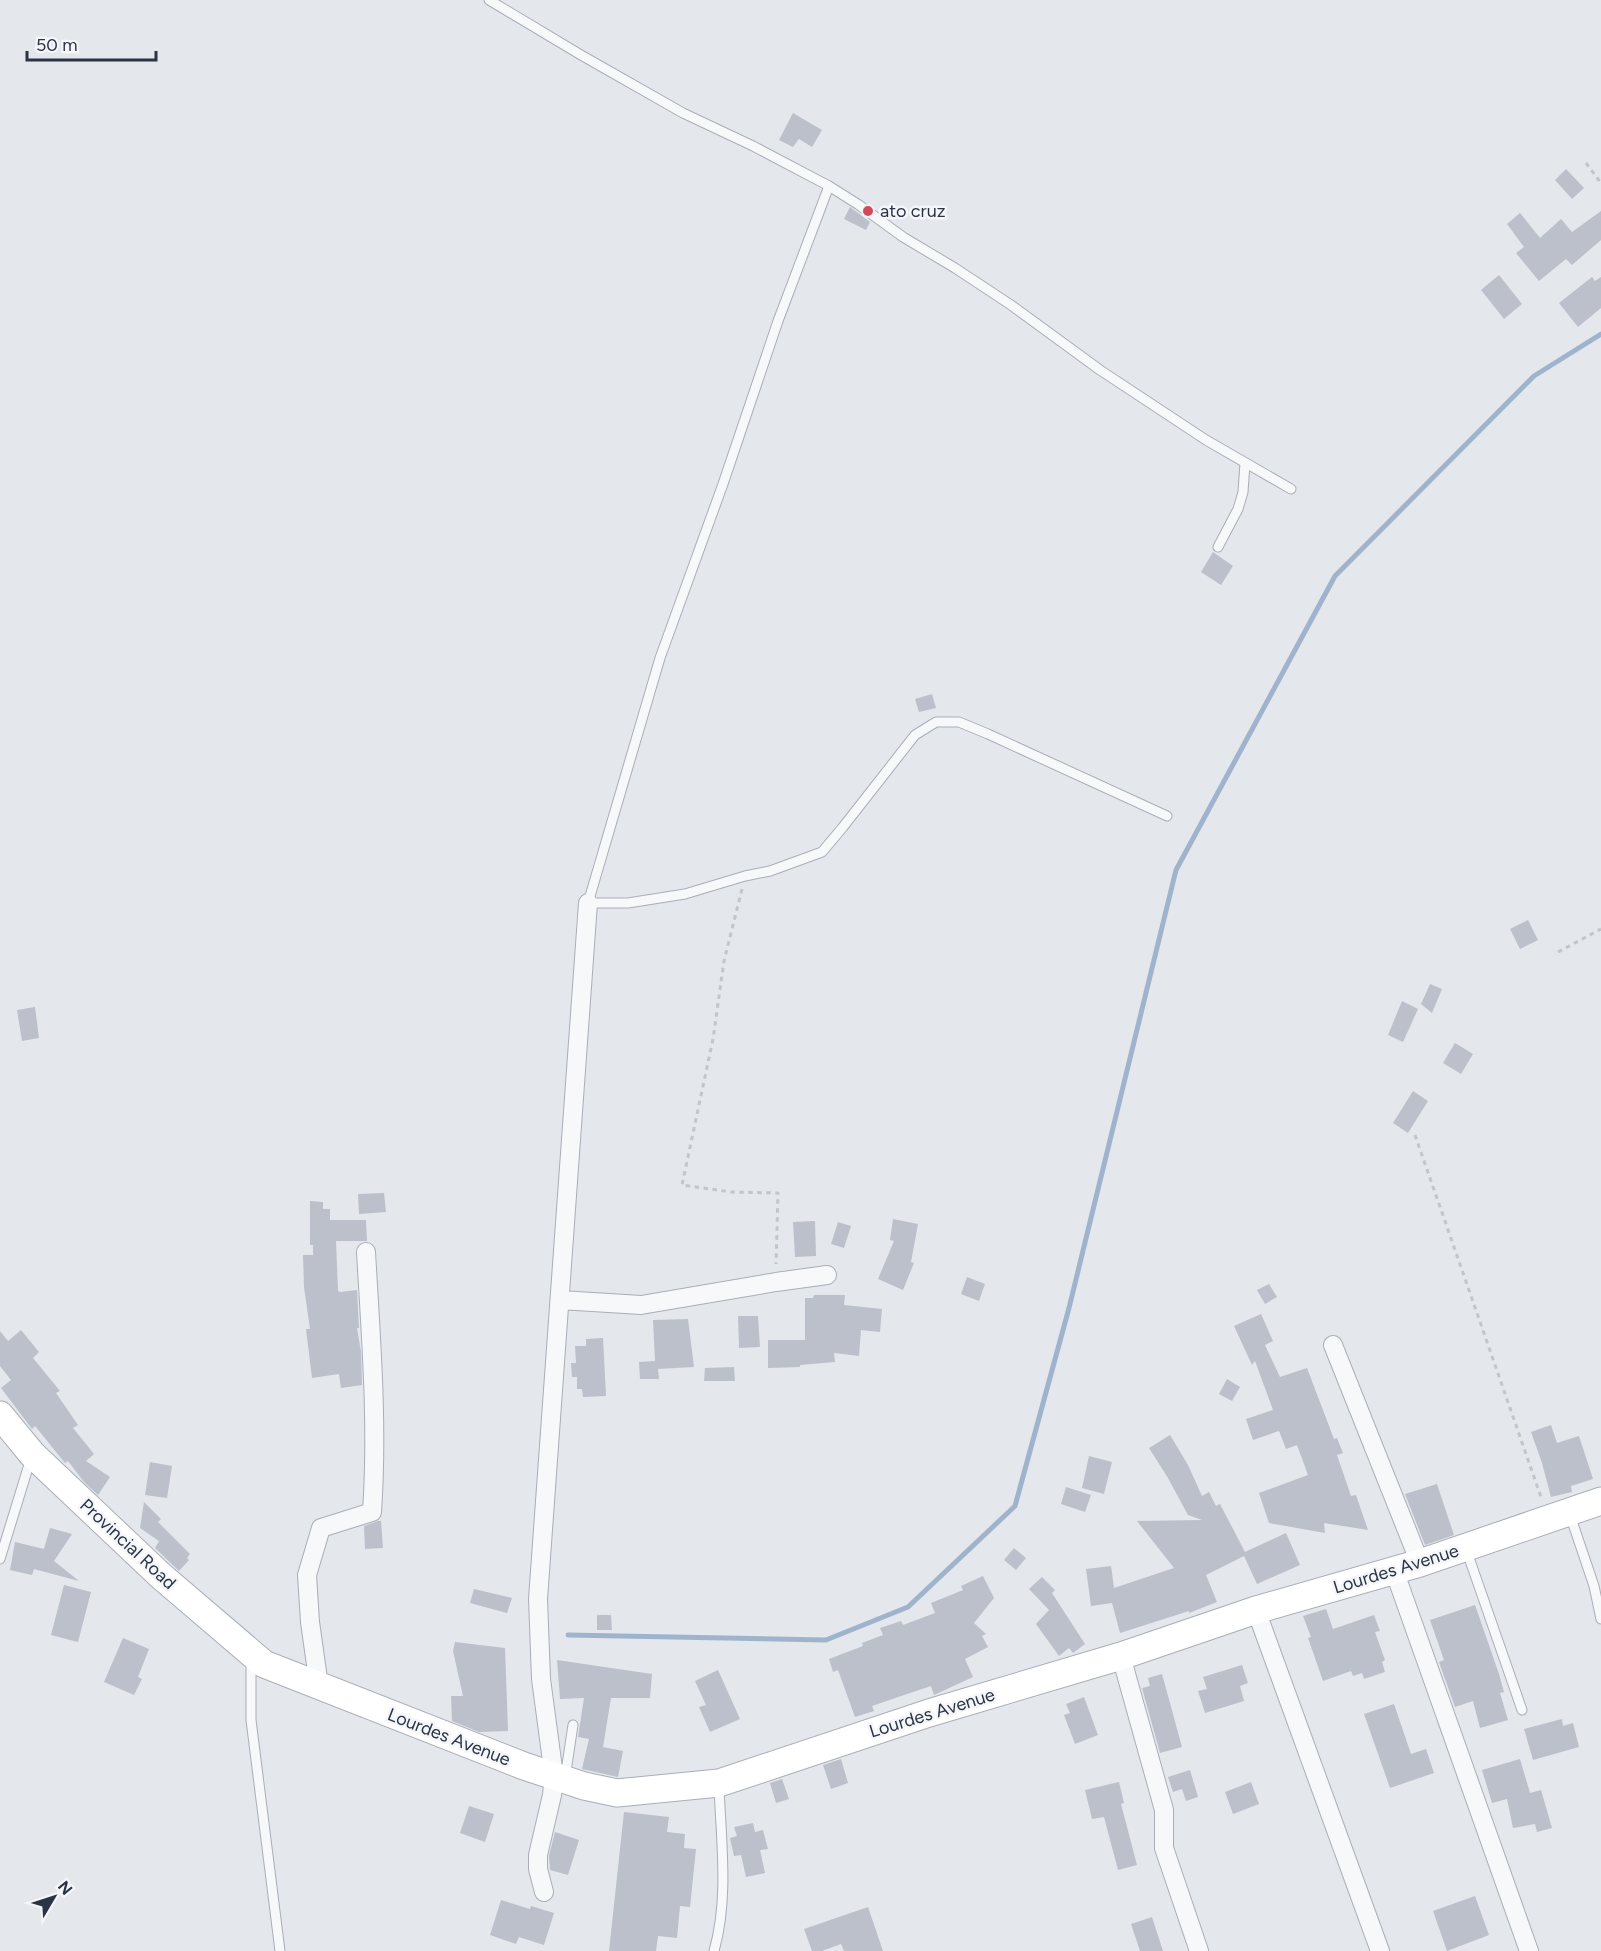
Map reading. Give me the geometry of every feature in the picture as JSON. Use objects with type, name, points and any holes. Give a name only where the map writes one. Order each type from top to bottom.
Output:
[{"type":"main road","name":"Provincial Road","points":[[0,1415],[32,1454],[161,1576],[258,1659]]},
{"type":"main road","name":"Lourdes Avenue","points":[[258,1659],[319,1686],[559,1778],[617,1793],[719,1783],[929,1713],[1120,1656],[1256,1610],[1407,1567],[1601,1501]]},
{"type":"street","points":[[544,1892],[538,1869],[538,1855],[552,1795],[559,1778],[541,1679],[538,1599],[588,903]]},
{"type":"street","points":[[319,1686],[310,1622],[307,1575],[321,1528],[372,1512],[375,1443],[374,1375],[366,1252]]},
{"type":"street","points":[[560,1300],[642,1305],[827,1275]]},
{"type":"street","points":[[1333,1345],[1407,1567],[1529,1951]]},
{"type":"street","points":[[1256,1610],[1380,1951]]},
{"type":"street","points":[[1120,1656],[1164,1810],[1164,1848],[1199,1951]]},
{"type":"lane","points":[[489,0],[581,56],[683,113],[829,186],[860,205],[903,237],[1011,305],[1110,377],[1206,440],[1292,489]]},
{"type":"lane","points":[[829,186],[778,321],[723,484],[660,658],[588,903],[628,903],[685,894],[770,871],[822,852],[915,735],[936,722],[959,722],[1167,816]]},
{"type":"lane","points":[[1218,547],[1238,509],[1244,492],[1245,463]]},
{"type":"lane","points":[[0,1559],[32,1454]]},
{"type":"lane","points":[[1559,1515],[1597,1586],[1601,1619]]},
{"type":"lane","points":[[1466,1547],[1522,1710]]},
{"type":"lane","points":[[258,1659],[251,1720],[280,1951]]},
{"type":"lane","points":[[559,1778],[573,1725]]},
{"type":"lane","points":[[714,1951],[719,1932],[723,1894],[719,1783]]},
{"type":"path","points":[[1586,163],[1601,183]]},
{"type":"path","points":[[745,876],[724,961],[713,1039],[682,1185],[731,1192],[778,1193],[776,1282]]},
{"type":"path","points":[[1558,952],[1601,929]]},
{"type":"path","points":[[1415,1135],[1559,1515]]},
{"type":"building","points":[[793,113],[822,130],[812,147],[799,139],[793,147],[779,140]]},
{"type":"building","points":[[1566,169],[1584,188],[1572,199],[1555,180]]},
{"type":"building","points":[[850,207],[870,222],[866,230],[844,219]]},
{"type":"building","points":[[1601,211],[1601,240],[1572,265],[1566,259],[1539,281],[1516,253],[1524,247],[1507,224],[1520,213],[1540,238],[1561,219],[1572,232]]},
{"type":"building","points":[[1499,275],[1522,304],[1504,319],[1481,290]]},
{"type":"building","points":[[1592,277],[1595,281],[1601,277],[1601,308],[1578,327],[1559,303]]},
{"type":"building","points":[[1213,552],[1233,566],[1221,585],[1201,572]]},
{"type":"building","points":[[932,694],[936,708],[919,712],[915,699]]},
{"type":"building","points":[[1528,920],[1538,940],[1520,949],[1510,929]]},
{"type":"building","points":[[1430,984],[1442,989],[1432,1013],[1421,1004]]},
{"type":"building","points":[[1402,1001],[1418,1009],[1403,1042],[1388,1035]]},
{"type":"building","points":[[35,1007],[39,1038],[22,1041],[17,1010]]},
{"type":"building","points":[[1455,1043],[1473,1054],[1461,1074],[1443,1063]]},
{"type":"building","points":[[1413,1091],[1428,1101],[1408,1133],[1393,1123]]},
{"type":"building","points":[[384,1193],[386,1212],[359,1214],[358,1194]]},
{"type":"building","points":[[310,1201],[323,1202],[323,1209],[330,1209],[330,1220],[366,1220],[367,1241],[336,1241],[338,1291],[357,1290],[359,1328],[357,1328],[361,1352],[362,1385],[341,1388],[339,1374],[312,1378],[306,1329],[310,1329],[304,1287],[303,1255],[313,1255],[313,1245],[310,1245]]},
{"type":"building","points":[[893,1219],[918,1224],[911,1262],[914,1263],[903,1290],[878,1279],[894,1241],[890,1240]]},
{"type":"building","points":[[815,1221],[816,1256],[795,1257],[793,1222]]},
{"type":"building","points":[[838,1222],[851,1226],[844,1248],[831,1244]]},
{"type":"building","points":[[967,1277],[985,1284],[979,1301],[961,1294]]},
{"type":"building","points":[[1269,1284],[1277,1297],[1265,1304],[1257,1290]]},
{"type":"building","points":[[814,1295],[845,1295],[844,1305],[882,1309],[880,1332],[861,1330],[859,1356],[834,1353],[835,1362],[800,1365],[800,1367],[768,1368],[768,1340],[805,1340],[805,1298],[813,1298]]},
{"type":"building","points":[[1261,1314],[1273,1341],[1265,1345],[1280,1377],[1307,1368],[1334,1439],[1337,1438],[1343,1453],[1337,1455],[1351,1496],[1356,1495],[1368,1530],[1324,1523],[1325,1533],[1269,1523],[1259,1493],[1308,1475],[1297,1445],[1286,1449],[1279,1431],[1253,1440],[1246,1419],[1273,1410],[1255,1361],[1252,1365],[1234,1326]]},
{"type":"building","points":[[738,1316],[758,1316],[760,1347],[739,1348]]},
{"type":"building","points":[[688,1319],[694,1367],[658,1369],[659,1379],[640,1379],[639,1362],[655,1361],[653,1320]]},
{"type":"building","points":[[21,1330],[39,1352],[33,1358],[60,1391],[56,1393],[78,1425],[73,1428],[94,1454],[86,1461],[110,1477],[98,1495],[84,1482],[68,1461],[65,1463],[35,1426],[32,1429],[1,1388],[11,1380],[0,1366],[0,1331],[8,1341]]},
{"type":"building","points":[[603,1338],[606,1396],[583,1397],[582,1389],[577,1389],[577,1377],[572,1377],[571,1363],[576,1363],[575,1346],[586,1346],[586,1339]]},
{"type":"building","points":[[734,1367],[735,1381],[704,1381],[705,1368]]},
{"type":"building","points":[[1227,1379],[1240,1387],[1232,1401],[1219,1394]]},
{"type":"building","points":[[1551,1425],[1557,1443],[1579,1436],[1593,1479],[1571,1486],[1572,1492],[1551,1497],[1531,1432]]},
{"type":"building","points":[[1170,1435],[1188,1465],[1202,1496],[1209,1492],[1216,1506],[1220,1504],[1245,1552],[1286,1533],[1300,1565],[1257,1584],[1244,1556],[1206,1575],[1217,1602],[1189,1613],[1189,1611],[1120,1633],[1112,1603],[1091,1606],[1086,1569],[1111,1566],[1114,1588],[1174,1568],[1137,1521],[1202,1520],[1188,1515],[1149,1448]]},
{"type":"building","points":[[1089,1456],[1112,1462],[1104,1494],[1082,1488]]},
{"type":"building","points":[[150,1462],[172,1466],[167,1498],[145,1495]]},
{"type":"building","points":[[1437,1484],[1454,1535],[1425,1545],[1405,1494]]},
{"type":"building","points":[[1066,1487],[1091,1495],[1085,1512],[1061,1504]]},
{"type":"building","points":[[144,1502],[161,1519],[158,1522],[190,1554],[187,1558],[189,1560],[179,1571],[155,1548],[159,1541],[140,1528]]},
{"type":"building","points":[[381,1521],[383,1548],[365,1549],[364,1526]]},
{"type":"building","points":[[50,1528],[72,1534],[54,1561],[79,1581],[34,1569],[32,1575],[10,1570],[15,1542],[44,1549]]},
{"type":"building","points":[[1014,1548],[1026,1558],[1016,1570],[1004,1560]]},
{"type":"building","points":[[983,1576],[994,1598],[974,1623],[986,1634],[982,1636],[988,1647],[965,1659],[973,1677],[934,1695],[931,1686],[904,1695],[872,1706],[874,1711],[855,1717],[838,1670],[833,1672],[829,1659],[863,1646],[862,1643],[883,1635],[880,1628],[901,1621],[903,1625],[935,1613],[931,1603],[963,1590],[961,1586]]},
{"type":"building","points":[[1042,1577],[1055,1590],[1052,1593],[1085,1644],[1073,1653],[1069,1648],[1059,1656],[1036,1624],[1049,1610],[1029,1589]]},
{"type":"building","points":[[64,1585],[91,1592],[78,1642],[51,1635]]},
{"type":"building","points":[[474,1589],[512,1598],[507,1613],[470,1603]]},
{"type":"building","points":[[1475,1605],[1499,1674],[1504,1692],[1500,1693],[1508,1720],[1480,1728],[1473,1701],[1455,1707],[1439,1662],[1444,1660],[1430,1620]]},
{"type":"building","points":[[1326,1609],[1333,1629],[1374,1615],[1380,1631],[1375,1632],[1385,1660],[1382,1662],[1385,1672],[1364,1679],[1362,1673],[1353,1676],[1351,1671],[1323,1681],[1303,1616]]},
{"type":"building","points":[[597,1615],[611,1615],[612,1630],[597,1630]]},
{"type":"building","points":[[123,1638],[149,1649],[138,1677],[142,1679],[134,1695],[104,1682]]},
{"type":"building","points":[[455,1642],[505,1648],[508,1731],[479,1732],[452,1721],[451,1696],[463,1696],[453,1651]]},
{"type":"building","points":[[557,1660],[652,1674],[650,1698],[611,1698],[603,1747],[623,1751],[618,1777],[582,1769],[589,1739],[578,1737],[584,1698],[560,1699]]},
{"type":"building","points":[[1242,1665],[1248,1683],[1240,1686],[1244,1701],[1205,1713],[1198,1691],[1207,1689],[1203,1677]]},
{"type":"building","points":[[718,1670],[740,1719],[710,1732],[699,1707],[706,1705],[695,1681]]},
{"type":"building","points":[[1162,1674],[1182,1747],[1160,1753],[1142,1688],[1150,1686],[1148,1678]]},
{"type":"building","points":[[1084,1697],[1098,1735],[1075,1744],[1064,1715],[1070,1713],[1066,1704]]},
{"type":"building","points":[[1394,1704],[1411,1754],[1426,1749],[1434,1773],[1390,1788],[1364,1714]]},
{"type":"building","points":[[1562,1719],[1563,1726],[1573,1723],[1579,1747],[1533,1760],[1524,1729]]},
{"type":"building","points":[[841,1759],[848,1783],[831,1789],[823,1765]]},
{"type":"building","points":[[1520,1759],[1530,1793],[1541,1790],[1552,1828],[1537,1832],[1535,1824],[1513,1828],[1507,1799],[1492,1803],[1482,1770]]},
{"type":"building","points":[[1190,1770],[1198,1797],[1186,1801],[1182,1789],[1173,1792],[1168,1777]]},
{"type":"building","points":[[782,1779],[789,1799],[776,1803],[770,1783]]},
{"type":"building","points":[[1119,1782],[1124,1803],[1121,1804],[1137,1865],[1118,1870],[1104,1817],[1092,1819],[1085,1790]]},
{"type":"building","points":[[1251,1782],[1259,1804],[1233,1814],[1225,1792]]},
{"type":"building","points":[[469,1806],[494,1814],[485,1842],[460,1833]]},
{"type":"building","points":[[624,1812],[669,1817],[667,1832],[685,1834],[684,1848],[696,1849],[690,1907],[680,1906],[677,1938],[658,1936],[656,1951],[609,1951]]},
{"type":"building","points":[[753,1823],[755,1832],[763,1830],[768,1849],[760,1850],[765,1873],[746,1877],[741,1855],[734,1856],[730,1838],[737,1836],[734,1827]]},
{"type":"building","points":[[555,1832],[579,1840],[568,1875],[550,1870],[549,1856]]},
{"type":"building","points":[[1475,1896],[1489,1935],[1447,1951],[1433,1911]]},
{"type":"building","points":[[501,1900],[530,1909],[531,1906],[554,1913],[544,1945],[519,1937],[516,1944],[490,1935]]},
{"type":"building","points":[[868,1907],[883,1951],[844,1951],[841,1944],[822,1951],[812,1951],[804,1929]]},
{"type":"building","points":[[1152,1917],[1163,1951],[1140,1951],[1131,1924]]},
{"type":"waterway","points":[[568,1635],[826,1640],[908,1607],[1015,1506],[1069,1308],[1176,870],[1335,576],[1534,376],[1601,334]]},
{"type":"place","name":"ato cruz","points":[[868,211]]}]
